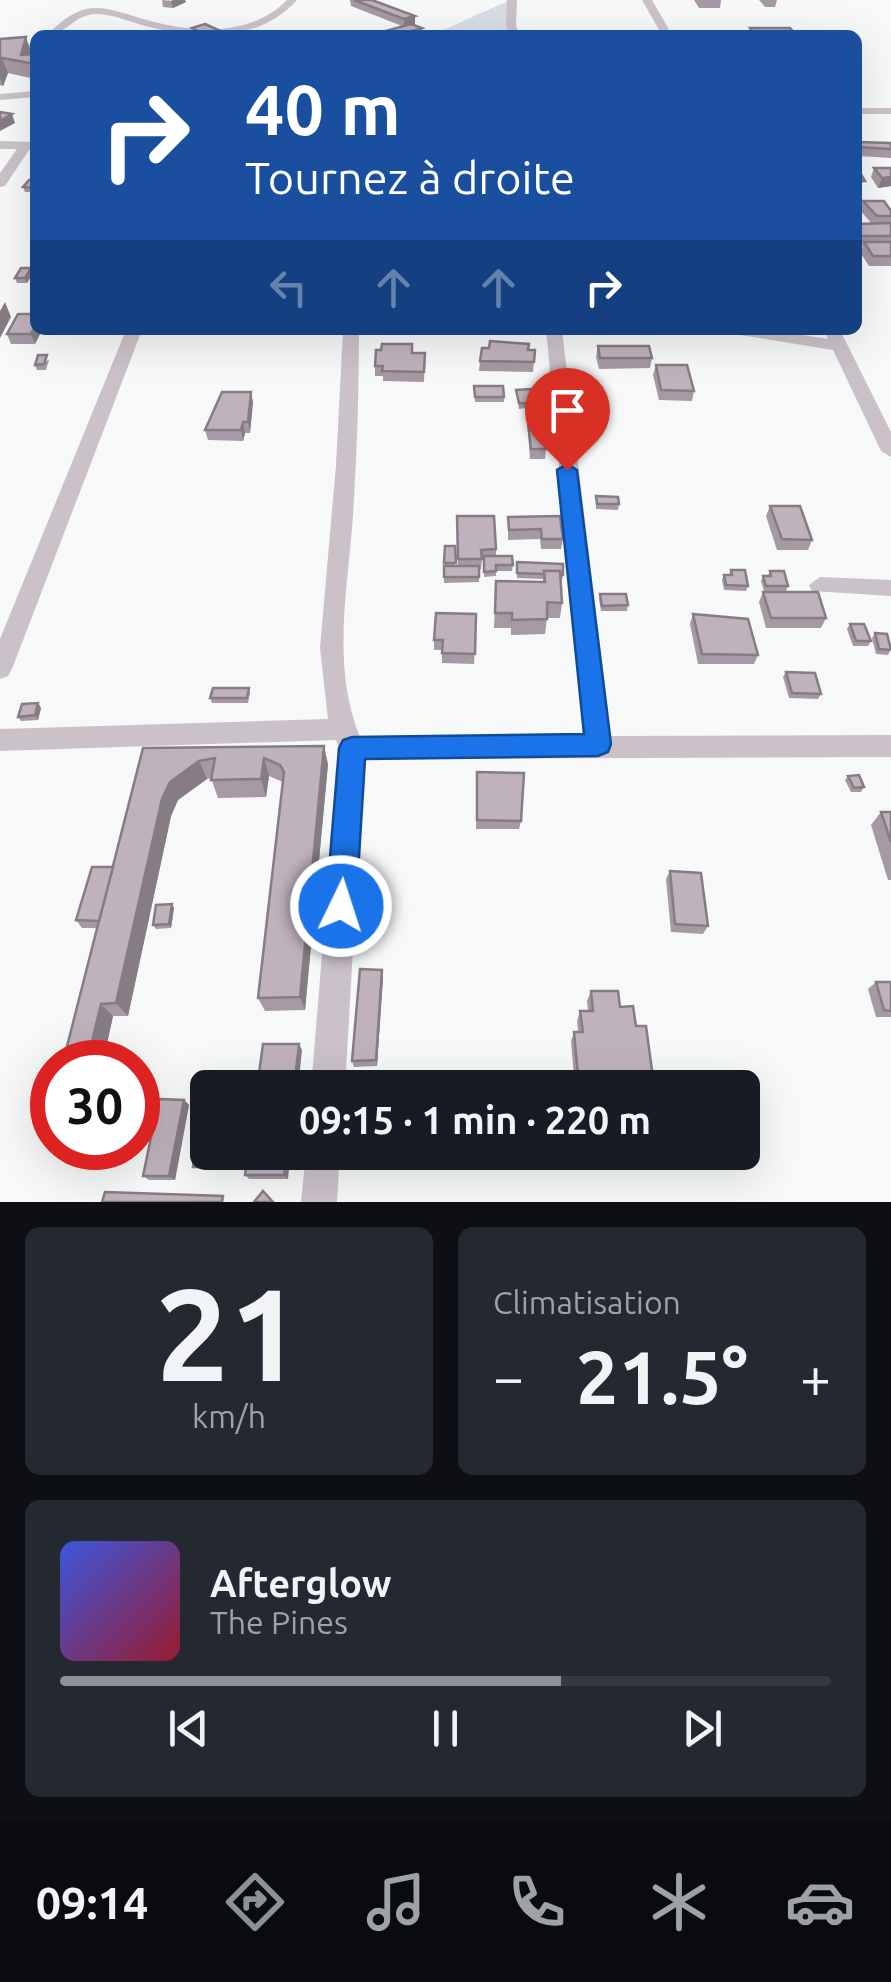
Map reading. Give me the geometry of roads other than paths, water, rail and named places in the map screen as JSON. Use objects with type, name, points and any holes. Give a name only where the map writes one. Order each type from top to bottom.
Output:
[{"type":"street","points":[[237,30],[267,19],[292,0]]},
{"type":"street","points":[[512,0],[512,30]]},
{"type":"street","points":[[647,0],[664,30]]},
{"type":"street","points":[[70,7],[178,30]]},
{"type":"street","points":[[58,30],[68,21],[92,12]]},
{"type":"street","points":[[0,54],[30,47]]},
{"type":"street","points":[[0,97],[30,94]]},
{"type":"street","points":[[862,111],[891,111]]},
{"type":"street","points":[[0,146],[30,146]]},
{"type":"street","points":[[0,183],[30,146]]},
{"type":"street","points":[[0,669],[132,335]]},
{"type":"street","points":[[329,1070],[348,739],[333,696],[329,656],[340,546],[351,335]]},
{"type":"street","points":[[555,335],[598,744]]},
{"type":"street","points":[[800,335],[836,338],[891,451]]},
{"type":"street","points":[[820,585],[891,588]]},
{"type":"street","points":[[0,740],[348,739],[891,746]]},
{"type":"street","points":[[319,1202],[321,1170]]}]
